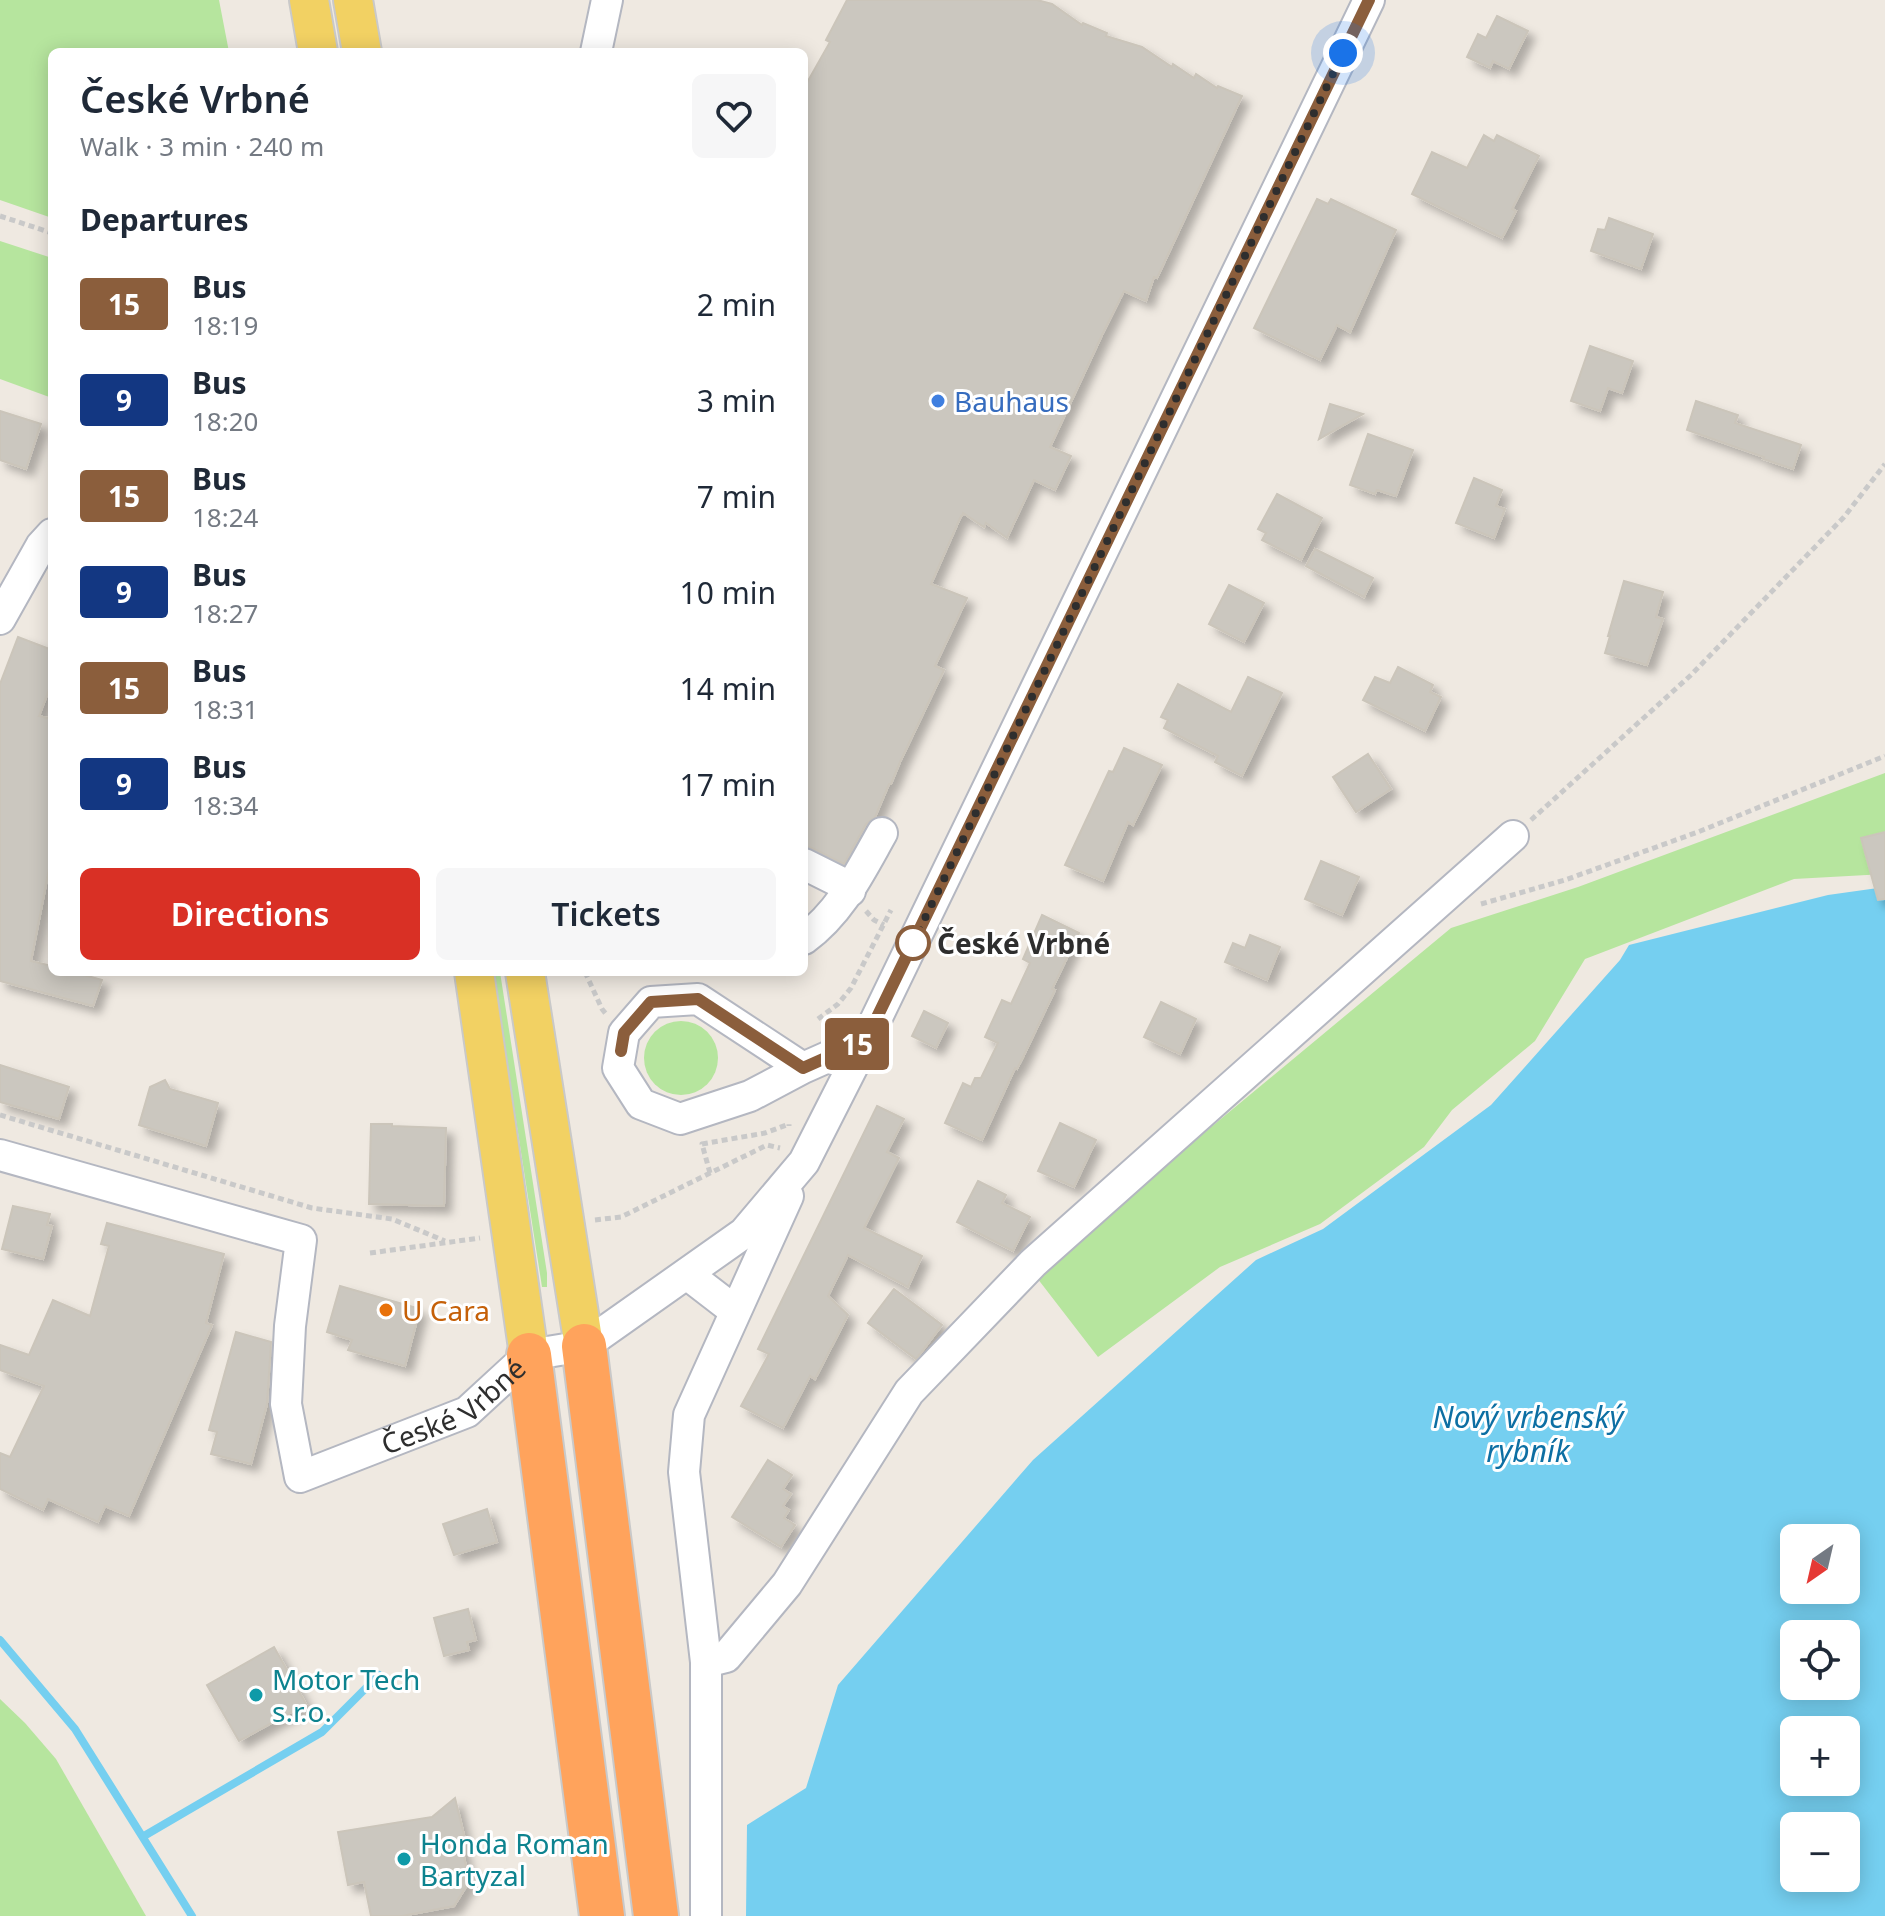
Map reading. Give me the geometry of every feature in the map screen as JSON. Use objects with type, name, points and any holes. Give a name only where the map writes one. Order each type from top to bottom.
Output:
[{"type":"highway","points":[[584,1346],[656,1916]]},
{"type":"highway","points":[[529,1355],[602,1916]]},
{"type":"main road","points":[[309,0],[317,48]]},
{"type":"main road","points":[[353,0],[361,48]]},
{"type":"main road","points":[[475,976],[529,1355]]},
{"type":"main road","points":[[526,976],[584,1346]]},
{"type":"street","points":[[597,48],[607,0]]},
{"type":"street","name":"České Vrbné","points":[[0,1155],[301,1240],[290,1326],[286,1404],[300,1477],[467,1412],[529,1355],[584,1346],[744,1233],[804,1162],[866,1040],[1369,0]]},
{"type":"street","points":[[0,619],[48,538]]},
{"type":"street","points":[[808,936],[850,891],[882,833]]},
{"type":"street","points":[[706,1662],[726,1657],[787,1584],[909,1392],[1033,1263],[1513,836]]},
{"type":"street","points":[[808,866],[838,881],[850,891]]},
{"type":"street","points":[[803,1068],[698,999],[651,1002],[624,1033],[618,1068],[641,1104],[680,1119],[750,1096],[866,1040]]},
{"type":"street","points":[[706,1916],[706,1662],[684,1472],[689,1415],[804,1162]]},
{"type":"street","points":[[687,1274],[735,1311]]},
{"type":"path","points":[[0,216],[48,232]]},
{"type":"path","points":[[1513,836],[1691,675],[1844,517],[1885,464]]},
{"type":"path","points":[[1475,905],[1565,880],[1684,838],[1885,756]]},
{"type":"path","points":[[818,1019],[838,1004],[851,988],[891,910]]},
{"type":"path","points":[[587,976],[602,1009],[624,1033]]},
{"type":"path","points":[[0,1115],[312,1208],[392,1219],[445,1241]]},
{"type":"path","points":[[582,1222],[621,1217],[767,1145],[781,1148],[789,1124],[765,1133],[702,1144],[710,1173]]},
{"type":"path","points":[[370,1253],[484,1237]]},
{"type":"green space","points":[[0,0],[219,0],[228,48],[48,48],[48,217],[0,200]]},
{"type":"green space","points":[[0,241],[48,257],[48,397],[0,379]]},
{"type":"green space","points":[[1885,773],[1885,874],[1794,879],[1585,959],[1535,1041],[1452,1110],[1424,1147],[1320,1224],[1220,1267],[1098,1357],[1034,1274],[1451,928],[1578,887]]},
{"type":"green space","points":[[494,976],[501,976],[547,1273],[547,1287],[542,1287]]},
{"type":"green space","points":[[688,1021],[708,1031],[716,1044],[716,1072],[708,1085],[695,1093],[674,1095],[654,1085],[646,1072],[644,1051],[654,1031],[667,1023]]},
{"type":"green space","points":[[0,1699],[56,1759],[146,1916],[0,1916]]},
{"type":"water","name":"Nový vrbenský rybník","points":[[1885,887],[1885,1916],[746,1916],[747,1825],[806,1788],[838,1685],[1033,1460],[1256,1260],[1323,1229],[1491,1105],[1620,960],[1629,945],[1828,895]]},
{"type":"building","name":"Bauhaus","points":[[847,0],[1037,0],[1052,4],[1082,25],[1107,33],[1106,36],[1142,47],[1194,78],[1196,74],[1217,88],[1242,96],[1157,278],[1154,277],[1146,301],[1124,291],[1102,335],[1050,447],[1071,456],[1055,490],[1034,480],[1007,538],[986,523],[984,527],[963,513],[961,516],[931,584],[967,598],[935,666],[944,670],[875,817],[866,824],[844,864],[808,847],[808,81],[830,42],[826,40]]},
{"type":"building","points":[[1497,16],[1528,31],[1509,69],[1493,61],[1490,68],[1467,57],[1478,34],[1486,38]]},
{"type":"building","points":[[1484,135],[1494,141],[1497,135],[1539,156],[1512,209],[1516,211],[1502,238],[1412,194],[1432,152],[1467,168]]},
{"type":"building","points":[[1317,199],[1328,204],[1331,199],[1396,230],[1350,332],[1337,325],[1320,360],[1254,328]]},
{"type":"building","points":[[1609,218],[1653,234],[1641,269],[1591,251],[1598,229],[1605,230]]},
{"type":"building","points":[[1590,346],[1633,361],[1622,393],[1608,388],[1600,411],[1571,401]]},
{"type":"building","points":[[1696,401],[1738,415],[1735,423],[1801,445],[1793,469],[1687,430]]},
{"type":"building","points":[[1330,404],[1363,414],[1319,439]]},
{"type":"building","points":[[0,411],[41,424],[26,469],[0,460]]},
{"type":"building","points":[[1368,434],[1413,450],[1396,496],[1377,490],[1375,494],[1350,485]]},
{"type":"building","points":[[1474,478],[1502,490],[1496,506],[1505,509],[1494,538],[1456,523]]},
{"type":"building","points":[[1277,494],[1322,518],[1301,560],[1262,540],[1266,533],[1258,529]]},
{"type":"building","points":[[1315,549],[1373,578],[1364,597],[1306,566]]},
{"type":"building","points":[[1624,581],[1663,592],[1656,617],[1663,619],[1647,665],[1605,653]]},
{"type":"building","points":[[1229,585],[1264,603],[1244,642],[1209,624]]},
{"type":"building","points":[[18,637],[48,648],[48,692],[39,716],[48,718],[48,874],[31,961],[48,965],[48,976],[88,976],[102,980],[93,1006],[0,981],[0,684]]},
{"type":"building","points":[[1398,667],[1433,685],[1430,692],[1441,697],[1425,731],[1363,700],[1375,677],[1390,683]]},
{"type":"building","points":[[1248,677],[1282,693],[1242,776],[1215,762],[1218,756],[1164,728],[1168,720],[1161,717],[1178,684],[1231,712]]},
{"type":"building","points":[[1124,748],[1162,765],[1133,825],[1128,822],[1103,881],[1065,865],[1109,771],[1113,772]]},
{"type":"building","points":[[1368,754],[1391,789],[1356,812],[1333,777]]},
{"type":"building","points":[[1885,832],[1885,899],[1878,900],[1861,838]]},
{"type":"building","points":[[1321,861],[1359,877],[1342,915],[1305,899]]},
{"type":"building","points":[[1042,915],[1079,933],[1052,989],[1055,990],[982,1140],[945,1123],[963,1083],[971,1087],[975,1078],[981,1078],[998,1043],[985,1037],[1002,1000],[1011,1004],[1030,963],[1023,959]]},
{"type":"building","points":[[1250,935],[1280,947],[1267,980],[1225,962],[1233,943],[1245,948]]},
{"type":"building","points":[[1161,1002],[1196,1019],[1180,1054],[1144,1037]]},
{"type":"building","points":[[924,1011],[948,1023],[936,1048],[912,1036]]},
{"type":"building","points":[[0,1065],[69,1087],[59,1119],[0,1102]]},
{"type":"building","points":[[165,1080],[170,1089],[218,1103],[206,1146],[139,1125],[150,1087]]},
{"type":"building","points":[[877,1106],[904,1119],[887,1152],[899,1158],[864,1228],[922,1256],[908,1287],[848,1255],[828,1296],[848,1315],[815,1379],[810,1376],[783,1428],[741,1406],[769,1354],[758,1349]]},
{"type":"building","points":[[1060,1123],[1096,1140],[1074,1187],[1038,1171]]},
{"type":"building","points":[[371,1124],[446,1128],[444,1206],[369,1204]]},
{"type":"building","points":[[978,1181],[1006,1195],[1002,1203],[1030,1217],[1013,1251],[957,1222]]},
{"type":"building","points":[[13,1206],[50,1214],[47,1225],[52,1226],[43,1259],[2,1249]]},
{"type":"building","points":[[107,1223],[224,1254],[206,1323],[212,1325],[129,1516],[105,1506],[98,1522],[48,1499],[43,1510],[0,1489],[0,1453],[10,1457],[44,1386],[0,1370],[0,1345],[29,1355],[53,1300],[90,1316],[109,1246],[101,1244]]},
{"type":"building","points":[[340,1286],[420,1309],[405,1366],[348,1350],[352,1340],[327,1332]]},
{"type":"building","points":[[894,1289],[942,1325],[916,1359],[868,1323]]},
{"type":"building","points":[[236,1332],[271,1342],[267,1404],[251,1464],[211,1454],[217,1432],[209,1430]]},
{"type":"building","points":[[768,1460],[792,1475],[783,1489],[791,1494],[783,1506],[789,1510],[784,1518],[795,1525],[781,1547],[732,1517]]},
{"type":"building","points":[[487,1509],[497,1542],[454,1555],[443,1524]]},
{"type":"building","points":[[468,1609],[476,1640],[467,1642],[469,1650],[444,1656],[434,1618]]},
{"type":"building","name":"Motor Tech s.r.o.","points":[[274,1647],[306,1704],[239,1741],[207,1685]]},
{"type":"building","name":"Honda Roman Bartyzal","points":[[455,1798],[464,1835],[460,1836],[469,1882],[454,1906],[402,1916],[371,1916],[364,1882],[348,1885],[338,1832],[432,1817]]},
{"type":"waterway","points":[[0,1640],[75,1729],[192,1916]]},
{"type":"waterway","points":[[144,1836],[322,1732],[379,1675]]},
{"type":"bus line","name":"15","points":[[621,1051],[624,1033],[651,1002],[698,999],[803,1068],[866,1040],[1369,0]]},
{"type":"place","name":"Bauhaus","points":[[938,401]]},
{"type":"place","name":"České Vrbné","points":[[913,943]]},
{"type":"place","name":"U Cara","points":[[386,1310]]},
{"type":"place","name":"Motor Tech s.r.o.","points":[[256,1695]]},
{"type":"place","name":"Honda Roman Bartyzal","points":[[404,1859]]},
{"type":"route","points":[[913,943],[1343,53]]}]
